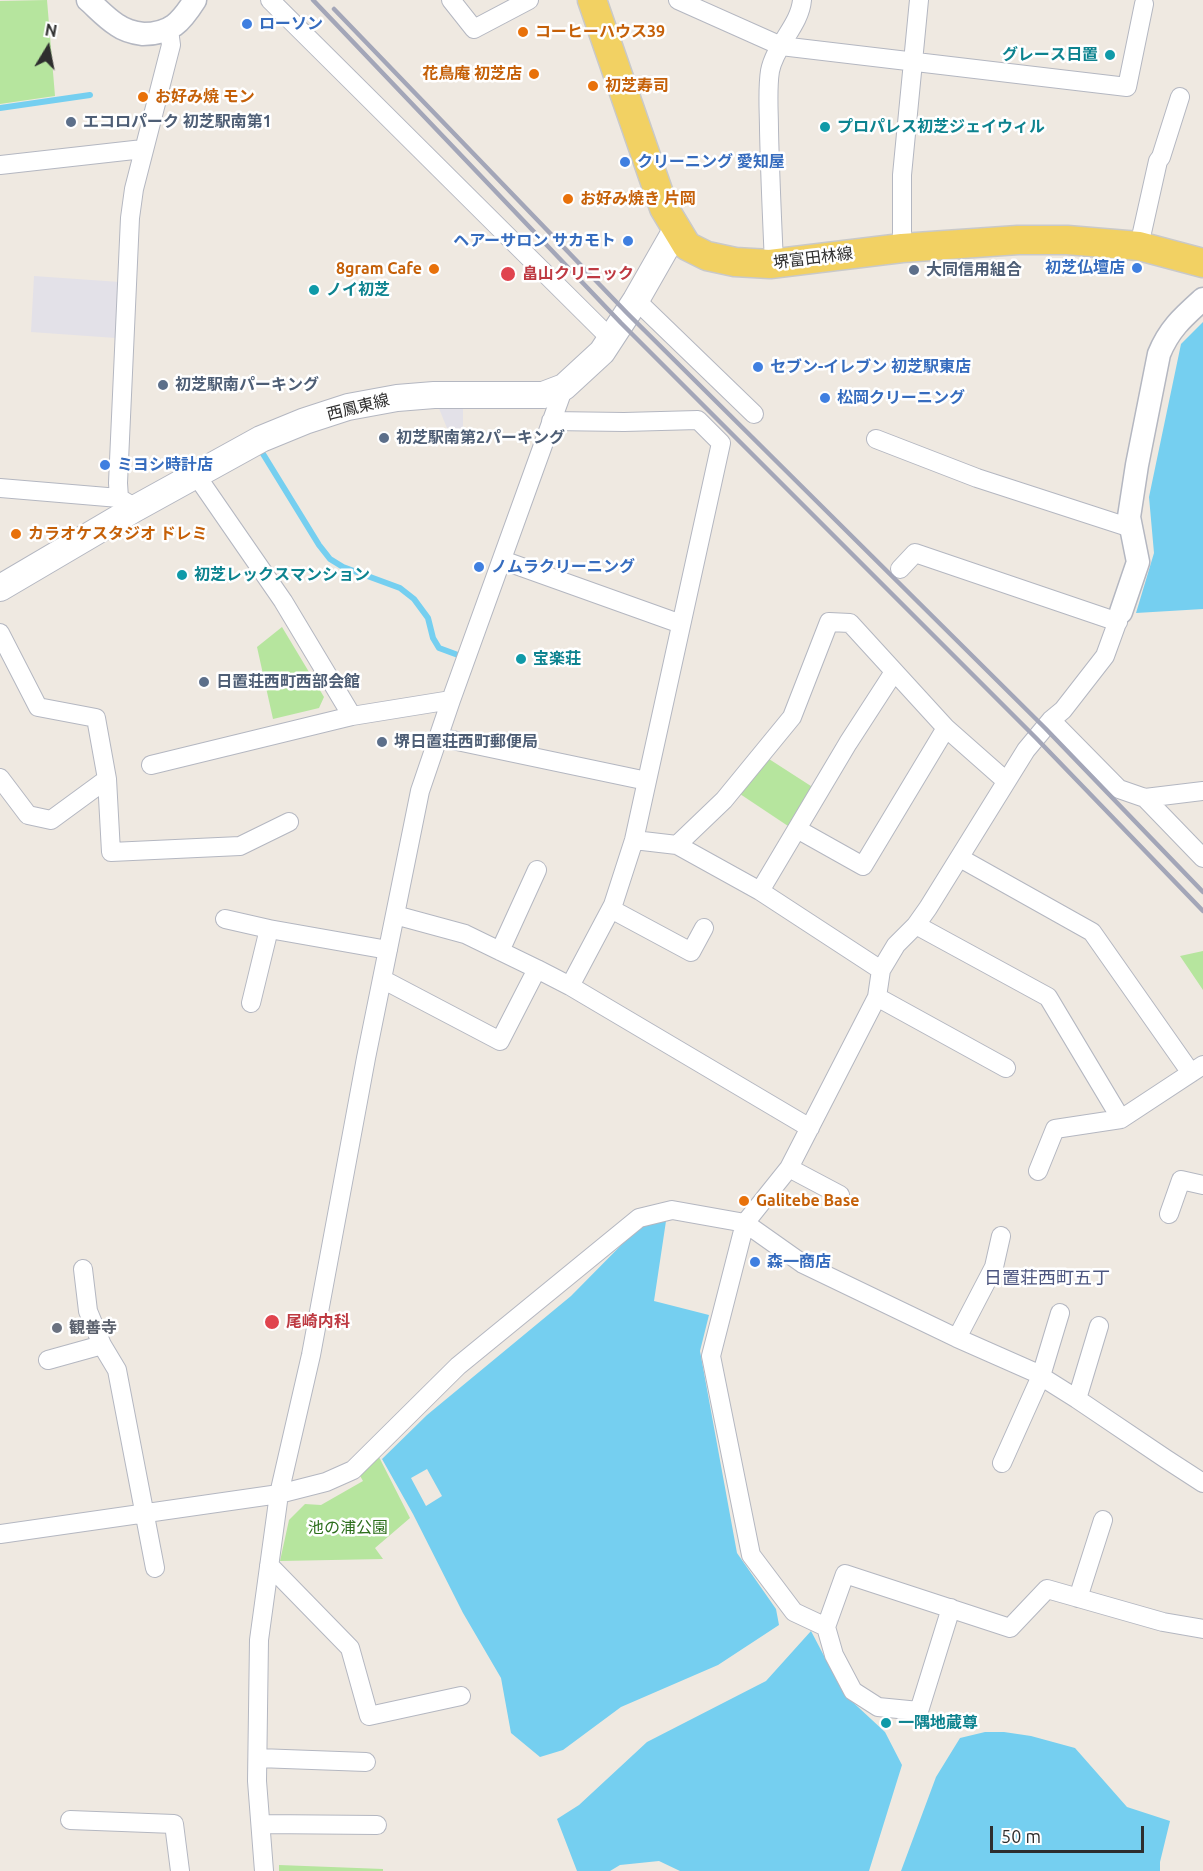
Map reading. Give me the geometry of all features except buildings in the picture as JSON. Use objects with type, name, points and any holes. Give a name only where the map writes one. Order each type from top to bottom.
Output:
[{"type":"main road","name":"堺富田林線","points":[[592,0],[664,208],[687,246],[707,256],[735,262],[774,263],[903,248],[1018,240],[1067,240],[1139,246],[1203,263]]},
{"type":"main road","name":"西鳳東線","points":[[0,588],[127,503],[196,475],[261,439],[305,421],[348,407],[397,398],[434,395],[543,395],[564,387],[602,352],[636,300],[676,230]]},
{"type":"street","points":[[88,0],[117,26],[137,33],[157,34],[169,30],[188,11],[195,0]]},
{"type":"street","points":[[270,0],[610,339]]},
{"type":"street","points":[[451,0],[474,29],[529,0]]},
{"type":"street","points":[[678,0],[781,46],[1127,87],[1144,4]]},
{"type":"street","points":[[774,263],[769,94],[771,69],[801,8],[802,0]]},
{"type":"street","points":[[903,248],[902,175],[919,0]]},
{"type":"street","points":[[0,488],[127,503],[123,365],[130,218],[143,149],[171,45],[169,30]]},
{"type":"street","points":[[1139,246],[1158,161],[1180,97]]},
{"type":"street","points":[[0,165],[143,149]]},
{"type":"street","points":[[826,1627],[794,1612],[751,1555],[711,1356],[745,1223],[789,1167],[877,997],[881,970],[896,945],[916,925],[1026,750],[1051,720],[1063,710],[1105,656],[1138,561],[1129,517],[1159,354],[1164,340],[1176,323],[1203,299]]},
{"type":"street","points":[[636,300],[754,414]]},
{"type":"street","points":[[264,1871],[257,1781],[259,1640],[279,1494],[311,1355],[366,1058],[420,791],[450,700],[564,387]]},
{"type":"street","points":[[551,421],[698,420],[721,443],[633,840],[611,909],[570,986]]},
{"type":"street","points":[[876,439],[977,478],[1131,528]]},
{"type":"street","points":[[196,475],[283,602],[352,716]]},
{"type":"street","points":[[900,569],[915,553],[1120,617]]},
{"type":"street","points":[[502,560],[681,624]]},
{"type":"street","points":[[677,845],[724,800],[792,717],[829,622],[850,623],[946,728],[1006,782]]},
{"type":"street","points":[[0,633],[38,707],[96,718],[107,778],[111,852],[240,846],[289,822]]},
{"type":"street","points":[[760,891],[848,743],[894,672]]},
{"type":"street","points":[[151,765],[352,716],[450,700]]},
{"type":"street","points":[[1051,720],[1119,789],[1145,798],[1203,791]]},
{"type":"street","points":[[797,830],[863,866],[946,728]]},
{"type":"street","points":[[438,737],[647,781]]},
{"type":"street","points":[[1,782],[28,815],[51,820],[107,778]]},
{"type":"street","points":[[1145,798],[1203,858]]},
{"type":"street","points":[[633,840],[677,845],[760,891],[881,970]]},
{"type":"street","points":[[960,858],[1092,932],[1197,1069],[1121,1119],[1055,1129],[1038,1171]]},
{"type":"street","points":[[500,951],[537,870]]},
{"type":"street","points":[[611,909],[691,952],[704,928]]},
{"type":"street","points":[[395,915],[465,934],[537,969],[570,986],[810,1128]]},
{"type":"street","points":[[225,919],[388,950]]},
{"type":"street","points":[[916,925],[1048,997],[1121,1119]]},
{"type":"street","points":[[251,1003],[269,929]]},
{"type":"street","points":[[382,979],[500,1041],[537,969]]},
{"type":"street","points":[[877,997],[1006,1068]]},
{"type":"street","points":[[789,1167],[840,1194]]},
{"type":"street","points":[[1169,1214],[1182,1180],[1203,1185]]},
{"type":"street","points":[[0,1534],[279,1494],[326,1482],[353,1470],[458,1366],[639,1218],[672,1210],[745,1223],[803,1264],[1041,1376],[1203,1483]]},
{"type":"street","points":[[957,1338],[994,1267],[1001,1236]]},
{"type":"street","points":[[83,1269],[88,1311],[102,1345],[117,1370],[155,1568]]},
{"type":"street","points":[[1002,1463],[1041,1376],[1060,1313]]},
{"type":"street","points":[[1077,1399],[1099,1326]]},
{"type":"street","points":[[48,1360],[102,1345]]},
{"type":"street","points":[[1078,1598],[1102,1520]]},
{"type":"street","points":[[269,1565],[350,1648],[369,1716],[461,1696]]},
{"type":"street","points":[[951,1608],[919,1711],[878,1707],[853,1691],[834,1655],[826,1627],[845,1574],[951,1608],[1010,1628],[1047,1589],[1163,1622],[1203,1629]]},
{"type":"street","points":[[258,1758],[366,1762]]},
{"type":"street","points":[[70,1820],[174,1824],[180,1871]]},
{"type":"street","points":[[261,1824],[377,1825]]},
{"type":"shaded area","points":[[34,276],[120,282],[116,338],[31,332]]},
{"type":"shaded area","points":[[438,406],[463,406],[463,438],[451,438]]},
{"type":"green space","points":[[47,0],[55,96],[0,104],[0,1]]},
{"type":"green space","points":[[282,627],[324,697],[319,708],[273,719],[257,647]]},
{"type":"green space","points":[[769,759],[814,788],[791,828],[740,794]]},
{"type":"green space","points":[[1203,951],[1203,990],[1180,956]]},
{"type":"green space","name":"池の浦公園","points":[[378,1455],[410,1518],[375,1548],[383,1559],[280,1561],[289,1520],[305,1504],[321,1505],[363,1481],[359,1474]]},
{"type":"green space","points":[[279,1865],[383,1869],[383,1871],[279,1871]]},
{"type":"water","points":[[1203,322],[1203,609],[1136,613],[1154,553],[1149,497],[1181,344]]},
{"type":"water","points":[[666,1221],[654,1301],[709,1315],[700,1351],[737,1553],[776,1609],[779,1625],[718,1665],[621,1707],[563,1750],[540,1757],[511,1733],[501,1678],[463,1613],[413,1514],[382,1459],[427,1415],[571,1296],[644,1222]],"holes":[[[427,1469],[442,1496],[426,1506],[411,1478]]]},
{"type":"water","points":[[811,1631],[844,1694],[885,1732],[902,1765],[869,1871],[680,1871],[659,1861],[620,1865],[610,1871],[577,1871],[557,1819],[579,1805],[647,1742],[766,1681]]},
{"type":"water","points":[[985,1732],[1031,1736],[1075,1748],[1127,1807],[1170,1821],[1160,1871],[901,1871],[936,1777],[960,1738]]},
{"type":"waterway","points":[[0,108],[90,95]]},
{"type":"waterway","points":[[260,449],[330,559],[343,567],[400,588],[414,599],[428,618],[433,638],[439,648],[458,655]]},
{"type":"railway","points":[[313,0],[621,323],[1036,738],[1203,911]]},
{"type":"railway","points":[[334,9],[627,313],[1045,728],[1203,892]]},
{"type":"place","name":"ローソン","points":[[247,24]]},
{"type":"place","name":"コーヒーハウス39","points":[[523,32]]},
{"type":"place","name":"グレース日置","points":[[1110,55]]},
{"type":"place","name":"花鳥庵 初芝店","points":[[534,74]]},
{"type":"place","name":"初芝寿司","points":[[593,86]]},
{"type":"place","name":"お好み焼 モン","points":[[143,97]]},
{"type":"place","name":"エコロパーク 初芝駅南第1","points":[[71,122]]},
{"type":"place","name":"プロパレス初芝ジェイウィル","points":[[825,127]]},
{"type":"place","name":"クリーニング 愛知屋","points":[[625,162]]},
{"type":"place","name":"お好み焼き 片岡","points":[[568,199]]},
{"type":"place","name":"ヘアーサロン サカモト","points":[[628,241]]},
{"type":"place","name":"初芝仏壇店","points":[[1137,268]]},
{"type":"place","name":"8gram Cafe","points":[[434,269]]},
{"type":"place","name":"大同信用組合","points":[[914,270]]},
{"type":"place","name":"畠山クリニック","points":[[508,274]]},
{"type":"place","name":"ノイ初芝","points":[[314,290]]},
{"type":"place","name":"セブン-イレブン 初芝駅東店","points":[[758,367]]},
{"type":"place","name":"初芝駅南パーキング","points":[[163,385]]},
{"type":"place","name":"松岡クリーニング","points":[[825,398]]},
{"type":"place","name":"初芝駅南第2パーキング","points":[[384,438]]},
{"type":"place","name":"ミヨシ時計店","points":[[105,465]]},
{"type":"place","name":"カラオケスタジオ ドレミ","points":[[16,534]]},
{"type":"place","name":"ノムラクリーニング","points":[[479,567]]},
{"type":"place","name":"初芝レックスマンション","points":[[182,575]]},
{"type":"place","name":"宝楽荘","points":[[521,659]]},
{"type":"place","name":"日置荘西町西部会館","points":[[204,682]]},
{"type":"place","name":"堺日置荘西町郵便局","points":[[382,742]]},
{"type":"place","name":"Galitebe Base","points":[[744,1201]]},
{"type":"place","name":"森一商店","points":[[755,1262]]},
{"type":"place","name":"尾崎内科","points":[[272,1322]]},
{"type":"place","name":"観善寺","points":[[57,1328]]},
{"type":"place","name":"一隅地蔵尊","points":[[886,1723]]},
{"type":"district","name":"日置荘西町五丁","points":[[1047,1278]]}]
